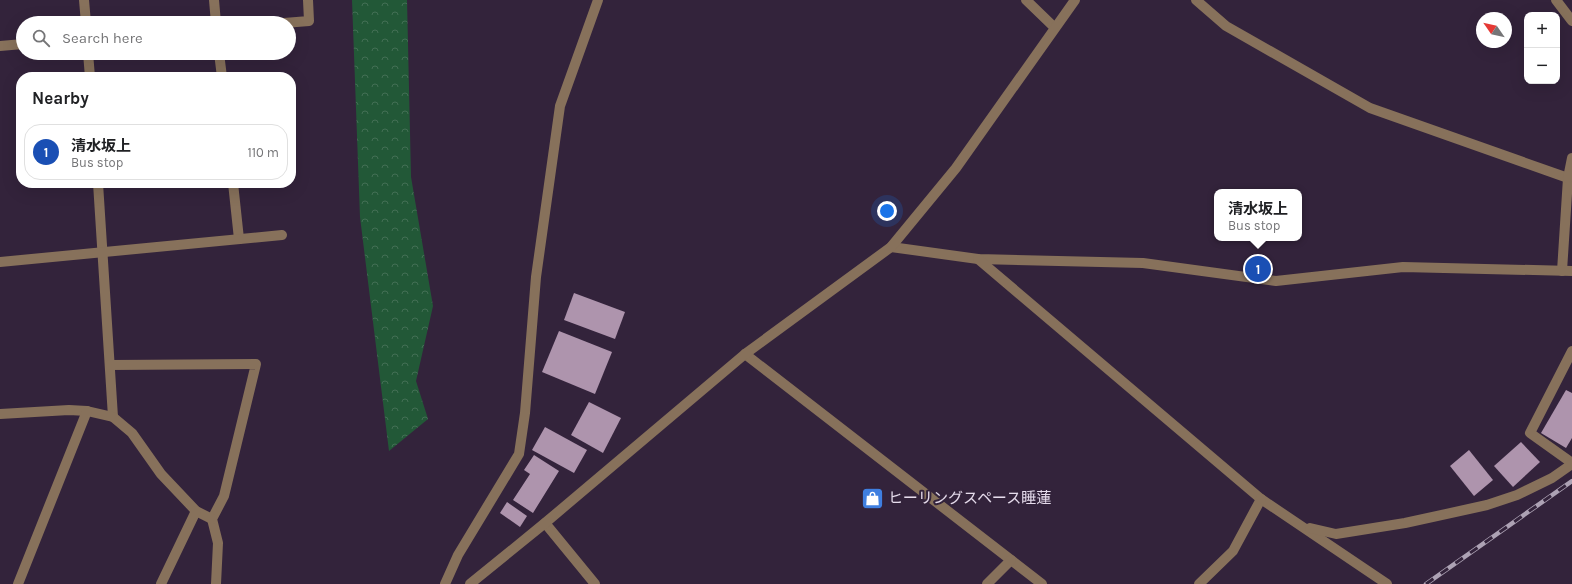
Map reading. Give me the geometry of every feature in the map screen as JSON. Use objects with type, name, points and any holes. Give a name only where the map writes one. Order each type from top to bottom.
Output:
[{"type":"street","points":[[84,0],[85,16]]},
{"type":"street","points":[[214,0],[215,16]]},
{"type":"street","points":[[296,22],[310,21],[308,0]]},
{"type":"street","points":[[445,584],[458,555],[519,454],[525,413],[536,277],[560,106],[598,0]]},
{"type":"street","points":[[1026,0],[1054,27]]},
{"type":"street","points":[[470,584],[545,523],[745,354],[891,247],[956,168],[1054,27],[1075,0]]},
{"type":"street","points":[[1196,0],[1226,26],[1370,108],[1568,178]]},
{"type":"street","points":[[1556,0],[1572,21]]},
{"type":"street","points":[[0,46],[16,45]]},
{"type":"street","points":[[89,60],[90,72]]},
{"type":"street","points":[[220,60],[221,72]]},
{"type":"street","points":[[891,247],[978,259],[1142,263],[1276,281],[1403,267],[1567,271],[1568,178],[1572,158]]},
{"type":"street","points":[[98,188],[112,417]]},
{"type":"street","points":[[234,188],[239,239]]},
{"type":"street","points":[[0,262],[282,234]]},
{"type":"street","points":[[978,259],[1261,499],[1387,584]]},
{"type":"street","points":[[1304,527],[1336,534],[1405,523],[1486,505],[1517,495],[1552,478],[1572,463],[1530,433],[1572,351]]},
{"type":"street","points":[[745,354],[1042,584]]},
{"type":"street","points":[[110,365],[256,364],[224,496],[212,519],[218,543],[216,584]]},
{"type":"street","points":[[0,414],[69,410],[88,411],[112,417],[132,433],[161,474],[196,511],[212,519]]},
{"type":"street","points":[[18,584],[88,411]]},
{"type":"street","points":[[1199,584],[1233,551],[1261,499]]},
{"type":"street","points":[[161,584],[196,511]]},
{"type":"street","points":[[545,523],[595,584]]},
{"type":"street","points":[[987,584],[1011,560]]},
{"type":"green space","points":[[352,0],[407,0],[411,177],[433,306],[416,381],[428,419],[389,451],[360,217]]},
{"type":"building","points":[[574,293],[625,312],[615,339],[564,320]]},
{"type":"building","points":[[559,331],[612,352],[595,394],[542,372]]},
{"type":"building","points":[[1566,390],[1572,393],[1572,438],[1566,448],[1541,433]]},
{"type":"building","points":[[589,402],[621,418],[603,453],[571,435]]},
{"type":"building","points":[[545,427],[587,450],[574,473],[532,450]]},
{"type":"building","points":[[1521,442],[1540,462],[1513,487],[1494,466]]},
{"type":"building","points":[[1469,450],[1493,480],[1474,496],[1450,466]]},
{"type":"building","points":[[534,455],[559,471],[533,513],[513,500],[530,474],[524,470]]},
{"type":"building","points":[[507,502],[527,516],[520,527],[500,513]]},
{"type":"railway","points":[[1426,584],[1572,481]]},
{"type":"place","name":"清水坂上","points":[[1258,269]]},
{"type":"place","name":"ヒーリングスペース睡蓮","points":[[872,498]]}]
